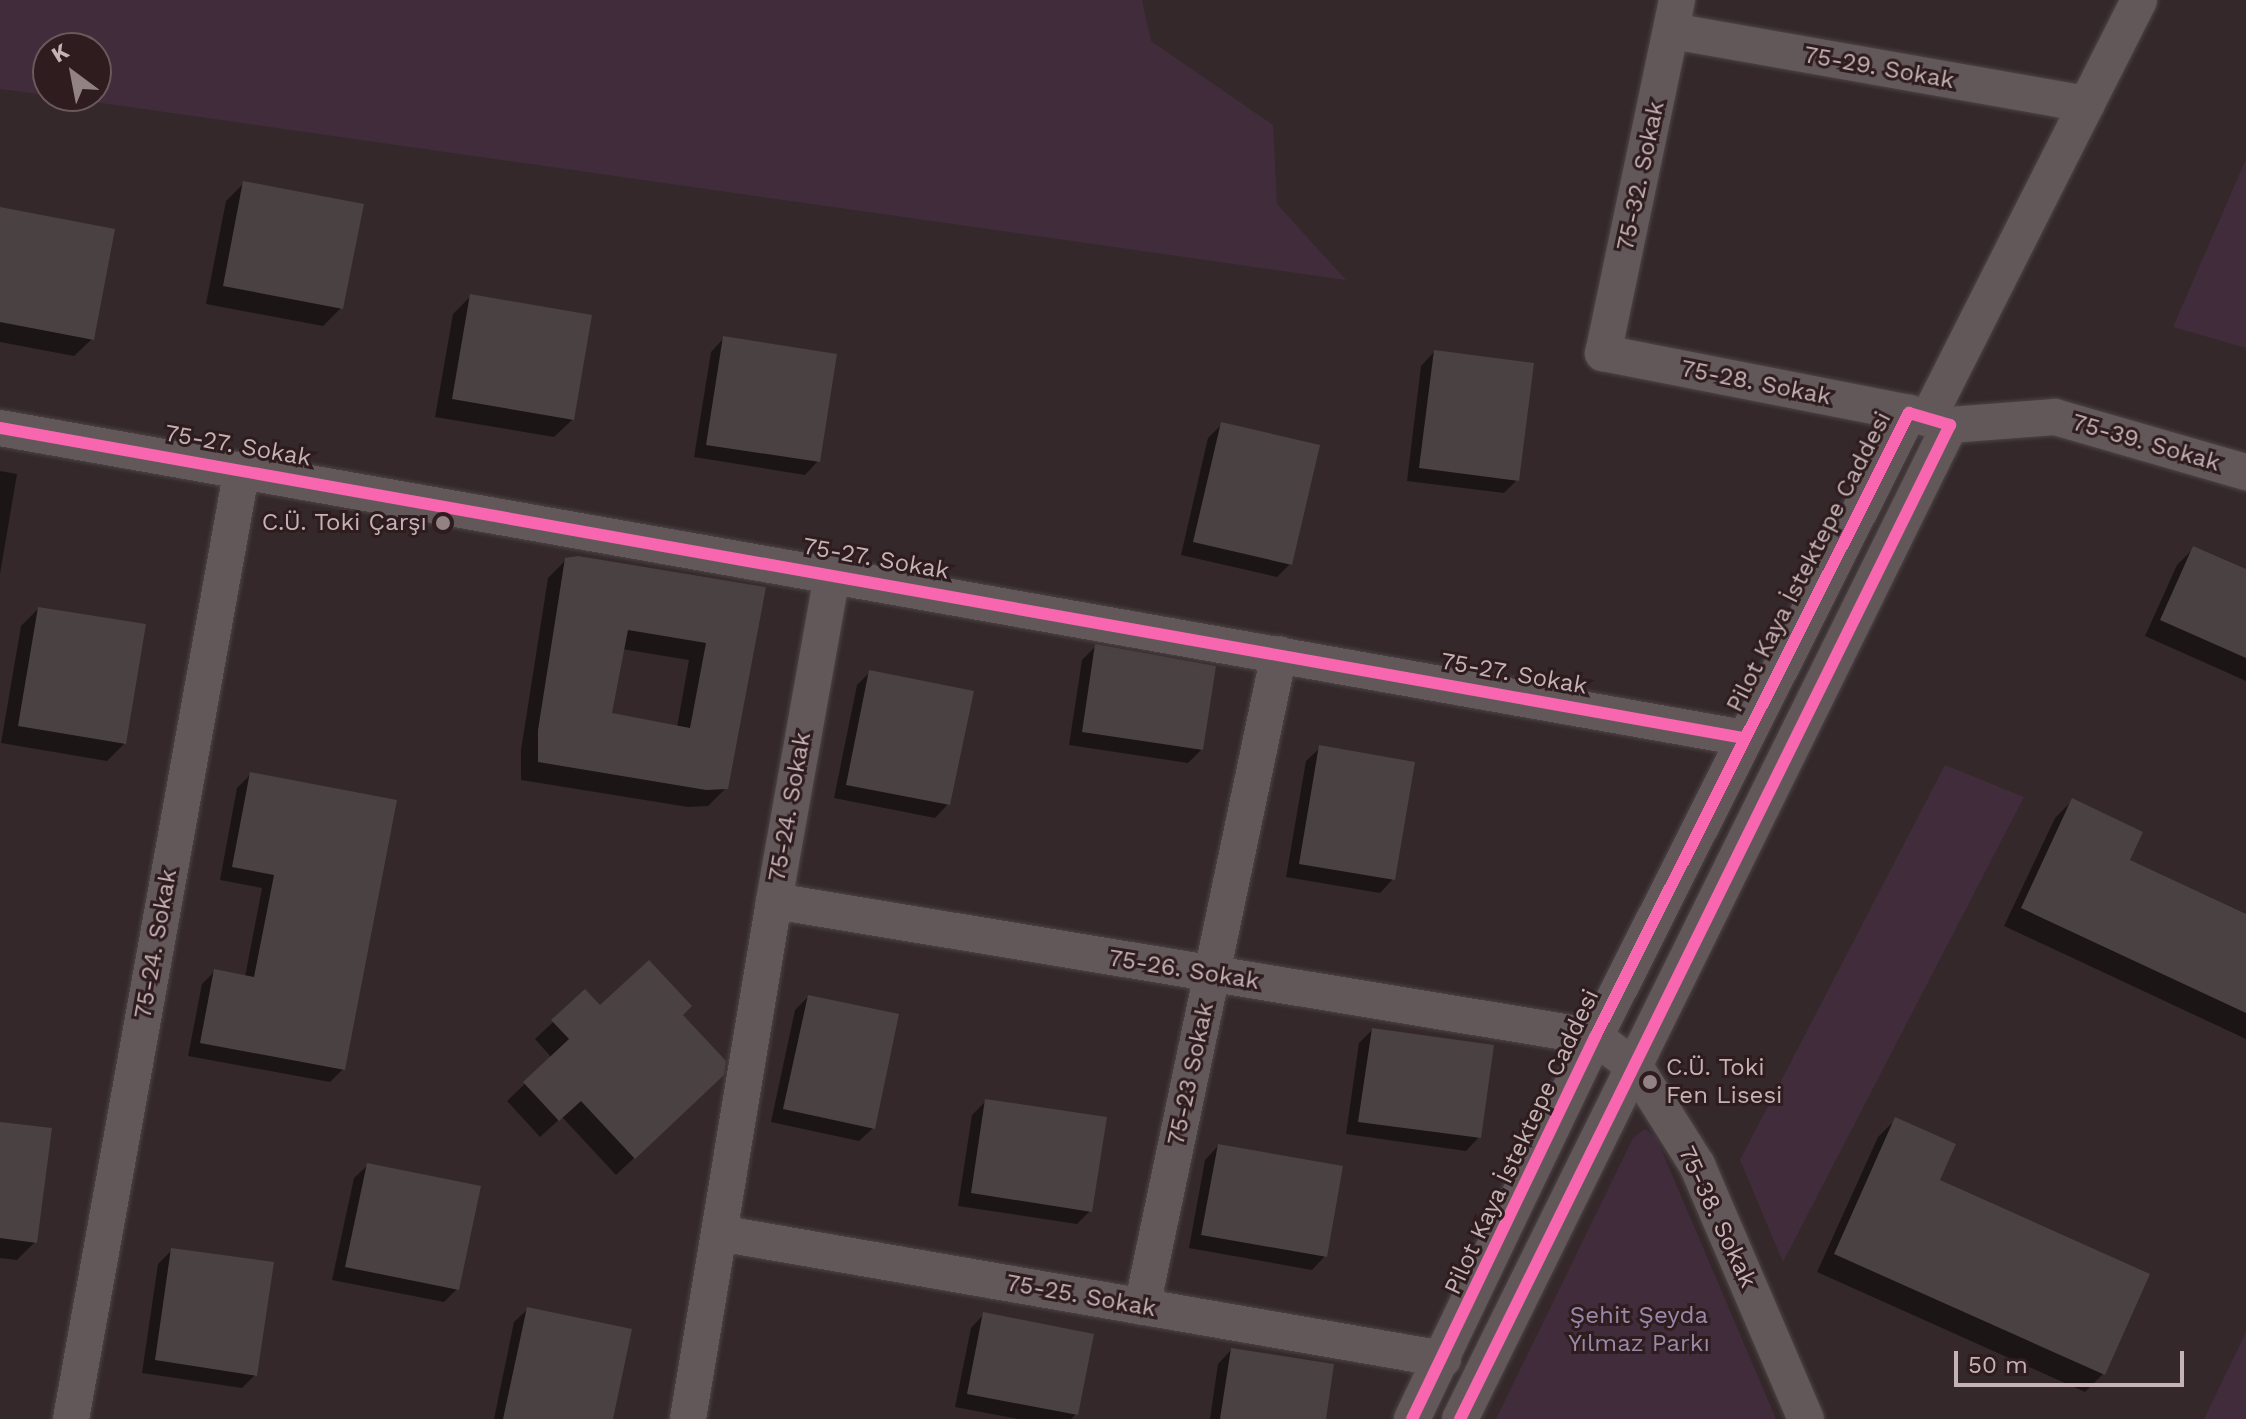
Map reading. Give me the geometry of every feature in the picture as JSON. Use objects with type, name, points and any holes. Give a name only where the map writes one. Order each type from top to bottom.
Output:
[{"type":"street","name":"Pilot Kaya İstektepe Caddesi","points":[[1460,1419],[1636,1068],[1929,419],[2139,0]]},
{"type":"street","name":"75-29. Sokak","points":[[1675,16],[2087,104]]},
{"type":"street","name":"75-32. Sokak","points":[[1603,353],[1675,16]]},
{"type":"street","name":"75-28. Sokak","points":[[1603,353],[1929,419]]},
{"type":"street","name":"75-39. Sokak","points":[[1929,419],[2055,417],[2246,472]]},
{"type":"street","name":"Pilot Kaya İstektepe Caddesi","points":[[1412,1419],[1595,1037],[1743,738],[1929,419]]},
{"type":"street","name":"75-27. Sokak","points":[[0,428],[1743,738]]},
{"type":"street","name":"75-24. Sokak","points":[[71,1419],[242,469]]},
{"type":"street","name":"75-24. Sokak","points":[[688,1419],[832,574]]},
{"type":"street","name":"75-23 Sokak","points":[[1142,1307],[1279,654]]},
{"type":"street","name":"75-26. Sokak","points":[[774,901],[1595,1037]]},
{"type":"street","name":"75-38. Sokak","points":[[1595,1037],[1636,1068],[1697,1165],[1806,1419]]},
{"type":"street","name":"75-25. Sokak","points":[[719,1233],[1443,1359]]},
{"type":"green space","points":[[0,0],[1142,0],[1151,41],[1273,125],[1277,204],[1346,280],[112,105],[112,32],[32,32],[32,93],[0,89]]},
{"type":"green space","points":[[2246,159],[2246,348],[2173,327]]},
{"type":"green space","points":[[1945,765],[2024,797],[1783,1262],[1740,1160]]},
{"type":"green space","name":"Şehit Şeyda Yılmaz Parkı","points":[[1645,1129],[1656,1137],[1776,1419],[1496,1419],[1633,1138]]},
{"type":"green space","points":[[2246,1332],[2246,1419],[2204,1419]]},
{"type":"building","points":[[243,181],[364,204],[343,309],[223,286]]},
{"type":"building","points":[[0,207],[115,229],[94,340],[0,322]]},
{"type":"building","points":[[470,294],[592,315],[574,420],[452,399]]},
{"type":"building","points":[[723,336],[837,354],[820,462],[706,445]]},
{"type":"building","points":[[1434,350],[1534,363],[1519,481],[1419,468]]},
{"type":"building","points":[[1221,422],[1320,445],[1292,565],[1193,542]]},
{"type":"building","points":[[2193,546],[2246,569],[2246,658],[2160,620]]},
{"type":"building","points":[[578,556],[766,587],[728,789],[706,790],[538,762],[538,730],[565,558]],"holes":[[[628,630],[706,643],[690,728],[612,713]]]},
{"type":"building","points":[[38,607],[146,624],[126,744],[18,726]]},
{"type":"building","points":[[1095,644],[1216,666],[1203,750],[1082,732]]},
{"type":"building","points":[[869,670],[974,691],[950,805],[846,785]]},
{"type":"building","points":[[1319,745],[1415,762],[1395,880],[1299,864]]},
{"type":"building","points":[[250,772],[397,800],[345,1070],[200,1043],[214,969],[254,977],[274,875],[232,867]]},
{"type":"building","points":[[2072,798],[2143,832],[2130,860],[2246,914],[2246,1013],[2021,908]]},
{"type":"building","points":[[649,960],[692,1006],[683,1015],[726,1061],[724,1075],[635,1159],[581,1101],[559,1121],[523,1082],[569,1039],[551,1020],[585,989],[600,1005]]},
{"type":"building","points":[[808,995],[899,1014],[875,1129],[783,1109]]},
{"type":"building","points":[[1372,1028],[1494,1045],[1481,1138],[1358,1122]]},
{"type":"building","points":[[985,1099],[1107,1117],[1092,1212],[971,1193]]},
{"type":"building","points":[[1895,1117],[1956,1144],[1940,1180],[2150,1274],[2105,1375],[1834,1254]]},
{"type":"building","points":[[0,1122],[52,1128],[37,1243],[0,1238]]},
{"type":"building","points":[[1218,1144],[1343,1166],[1327,1257],[1201,1235]]},
{"type":"building","points":[[367,1163],[481,1186],[459,1290],[345,1267]]},
{"type":"building","points":[[171,1248],[274,1262],[257,1376],[155,1360]]},
{"type":"building","points":[[527,1307],[632,1329],[613,1419],[503,1419]]},
{"type":"building","points":[[983,1312],[1094,1334],[1078,1415],[967,1394]]},
{"type":"building","points":[[1231,1348],[1334,1364],[1326,1419],[1220,1419]]},
{"type":"cycle path","points":[[1412,1419],[1595,1037],[1909,413],[1950,425],[1460,1419]]},
{"type":"cycle path","points":[[0,428],[1743,738]]},
{"type":"place","name":"C.Ü. Toki Çarşı","points":[[443,523]]},
{"type":"place","name":"C.Ü. Toki Fen Lisesi","points":[[1650,1082]]}]
